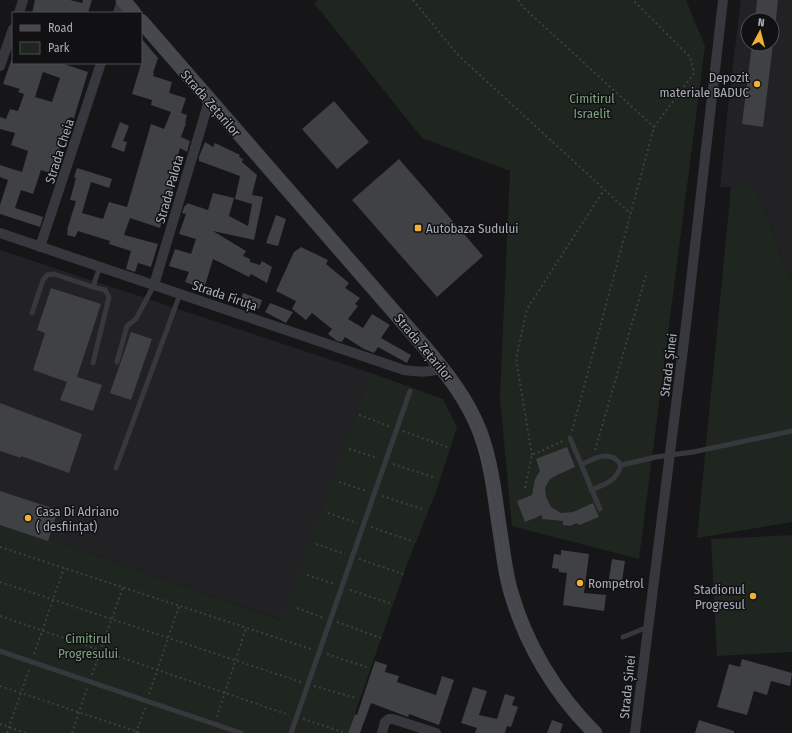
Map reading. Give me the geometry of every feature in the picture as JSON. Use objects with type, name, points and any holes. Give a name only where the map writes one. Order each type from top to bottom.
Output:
[{"type":"main road","points":[[123,0],[133,12]]},
{"type":"main road","name":"Strada Zețarilor","points":[[142,22],[209,101],[443,368],[468,406],[484,445],[490,469],[510,587],[517,611],[527,635],[555,685],[568,704],[595,733]]},
{"type":"street","points":[[19,12],[23,0]]},
{"type":"street","points":[[118,12],[123,0]]},
{"type":"street","name":"Strada Șinei","points":[[635,733],[686,325],[723,0]]},
{"type":"street","points":[[0,66],[12,32]]},
{"type":"street","name":"Strada Cheia","points":[[40,246],[102,64]]},
{"type":"street","name":"Strada Palota","points":[[154,285],[209,101]]},
{"type":"street","name":"Strada Firuța","points":[[0,233],[404,370],[430,372],[443,368]]},
{"type":"street","points":[[382,733],[386,722],[389,719],[436,733]]},
{"type":"lane","points":[[93,286],[100,266]]},
{"type":"lane","points":[[32,313],[43,280],[47,275],[54,274],[104,290],[110,297],[93,363]]},
{"type":"lane","points":[[117,362],[127,326],[136,319],[154,285]]},
{"type":"lane","points":[[116,468],[180,294]]},
{"type":"lane","points":[[291,733],[410,391]]},
{"type":"lane","points":[[621,465],[792,431]]},
{"type":"lane","points":[[570,438],[600,509]]},
{"type":"lane","points":[[581,465],[600,456],[608,456],[615,459],[621,465]]},
{"type":"lane","points":[[591,490],[618,476],[621,465]]},
{"type":"lane","points":[[623,638],[648,627]]},
{"type":"lane","points":[[0,651],[241,733]]},
{"type":"path","points":[[413,0],[458,55],[631,214]]},
{"type":"path","points":[[518,0],[524,8],[654,128]]},
{"type":"path","points":[[532,454],[570,438],[654,128],[694,73],[690,57],[633,0]]},
{"type":"path","points":[[525,488],[532,454],[516,359],[526,309],[604,190]]},
{"type":"path","points":[[592,459],[647,272]]},
{"type":"path","points":[[0,547],[369,668]]},
{"type":"path","points":[[7,733],[64,568]]},
{"type":"path","points":[[0,582],[235,661],[356,698]]},
{"type":"path","points":[[72,733],[123,587]]},
{"type":"path","points":[[136,732],[179,606]]},
{"type":"path","points":[[0,616],[346,733]]},
{"type":"path","points":[[212,723],[215,723],[246,628]]},
{"type":"path","points":[[0,686],[141,733]]},
{"type":"path","points":[[0,724],[26,733]]},
{"type":"shaded area","points":[[741,0],[792,0],[792,283],[756,188],[720,187]]},
{"type":"shaded area","points":[[0,250],[371,373],[283,620],[0,522]]},
{"type":"green space","name":"Cimitirul Israelit","points":[[318,0],[686,0],[705,46],[639,559],[512,526],[500,398],[510,171],[422,138],[314,3]]},
{"type":"green space","points":[[731,187],[756,188],[792,283],[792,522],[697,538]]},
{"type":"green space","name":"Cimitirul Progresului","points":[[371,373],[443,399],[457,427],[437,489],[408,562],[348,733],[0,733],[0,522],[282,620]]},
{"type":"green space","name":"Stadionul Progresul","points":[[792,535],[792,652],[717,656],[711,539]]},
{"type":"building","points":[[35,0],[70,0],[82,3],[83,0],[92,0],[88,12],[32,12]]},
{"type":"building","points":[[757,0],[778,0],[777,12],[756,12]]},
{"type":"building","points":[[142,39],[158,58],[153,76],[172,82],[169,93],[186,98],[181,113],[187,115],[186,123],[181,137],[190,141],[187,152],[180,148],[171,179],[175,181],[169,201],[172,202],[168,211],[165,210],[160,228],[130,218],[124,235],[158,244],[151,267],[138,263],[135,272],[126,269],[131,251],[109,244],[110,241],[78,231],[75,237],[67,235],[67,230],[76,201],[70,200],[77,168],[112,179],[109,188],[91,182],[82,213],[103,219],[109,202],[127,207],[151,124],[164,129],[171,112],[151,105],[152,100],[132,94],[142,64]]},
{"type":"building","name":"Depozit materiale BADUC","points":[[751,52],[772,52],[763,127],[742,124]]},
{"type":"building","points":[[11,61],[12,64],[64,64],[88,72],[74,118],[70,117],[58,153],[60,153],[53,174],[41,170],[33,194],[21,190],[15,208],[43,217],[40,227],[0,214],[0,205],[8,180],[0,177],[0,165],[22,172],[28,151],[11,145],[15,133],[0,129],[0,117],[6,119],[10,109],[18,111],[24,94],[18,92],[20,89],[3,84]],"holes":[[[43,72],[60,78],[52,102],[35,97]]]},
{"type":"building","points":[[334,101],[369,142],[337,169],[302,129]]},
{"type":"building","points":[[120,122],[129,126],[123,141],[127,142],[124,152],[111,147]]},
{"type":"building","points":[[205,142],[213,147],[215,143],[240,155],[239,157],[243,159],[242,162],[257,175],[252,195],[263,197],[254,240],[213,231],[246,251],[243,256],[250,259],[250,262],[260,265],[262,261],[272,267],[267,283],[251,274],[249,277],[213,259],[204,289],[185,282],[189,272],[169,266],[175,249],[191,254],[196,239],[179,234],[186,214],[182,213],[187,203],[208,210],[213,193],[234,198],[229,216],[248,226],[252,204],[235,199],[240,176],[199,161],[199,157]]},
{"type":"building","name":"Autobaza Sudului","points":[[399,159],[483,256],[437,297],[352,200]]},
{"type":"building","points":[[276,215],[286,219],[278,246],[266,243]]},
{"type":"building","points":[[301,247],[328,260],[326,264],[349,283],[345,288],[360,298],[355,304],[358,306],[348,319],[363,328],[372,314],[390,325],[381,338],[411,355],[407,363],[378,347],[374,353],[364,349],[345,337],[342,342],[337,341],[328,334],[332,329],[312,313],[306,320],[292,309],[296,301],[276,291],[294,252]]},
{"type":"building","points":[[51,288],[101,304],[77,377],[102,385],[93,411],[60,400],[67,382],[33,370],[45,333],[37,330]]},
{"type":"building","points":[[243,293],[262,300],[259,309],[240,302]]},
{"type":"building","points":[[270,303],[293,312],[286,323],[265,312]]},
{"type":"building","points":[[131,332],[152,339],[131,400],[110,393]]},
{"type":"building","points":[[0,403],[82,434],[69,473],[21,456],[21,458],[0,451]]},
{"type":"building","points":[[567,447],[575,467],[550,479],[545,488],[546,497],[551,507],[561,513],[573,512],[593,503],[599,517],[579,525],[577,523],[570,526],[563,525],[563,521],[542,519],[542,515],[525,522],[517,501],[532,495],[535,479],[540,471],[536,459]]},
{"type":"building","name":"Casa Di Adriano ( desființat)","points":[[0,491],[58,510],[48,541],[0,525]]},
{"type":"building","points":[[561,550],[589,554],[584,593],[606,595],[604,611],[563,605],[567,573],[559,572],[559,569],[552,568],[554,554],[561,555]]},
{"type":"building","points":[[612,559],[625,561],[622,581],[609,579]]},
{"type":"building","points":[[742,659],[792,673],[790,686],[771,681],[767,695],[754,691],[747,715],[717,707],[729,664],[740,667]]},
{"type":"building","points":[[375,661],[387,665],[385,672],[399,676],[397,682],[436,695],[442,676],[454,680],[439,725],[409,714],[408,717],[371,703],[360,733],[348,733],[355,714],[357,715]]},
{"type":"building","points":[[473,687],[487,691],[479,715],[497,719],[505,694],[515,697],[512,705],[518,707],[511,727],[507,726],[505,733],[475,733],[477,728],[461,723]]},
{"type":"building","points":[[552,720],[563,724],[560,733],[547,733]]},
{"type":"building","points":[[699,720],[734,731],[734,733],[695,733]]},
{"type":"tram line","points":[[119,0],[129,12]]},
{"type":"tram line","points":[[129,0],[139,12]]},
{"type":"tram line","points":[[142,15],[424,341],[459,387],[473,411],[480,427],[490,460],[508,569],[516,602],[525,628],[538,655],[562,693],[577,711],[600,733]]},
{"type":"tram line","points":[[142,26],[355,274],[425,352],[461,403],[482,458],[490,496],[503,583],[517,627],[526,647],[549,685],[562,702],[591,733]]},
{"type":"place","name":"Depozit materiale BADUC","points":[[757,84]]},
{"type":"place","name":"Autobaza Sudului","points":[[418,228]]},
{"type":"place","name":"Casa Di Adriano ( desființat)","points":[[28,518]]},
{"type":"place","name":"Rompetrol","points":[[580,583]]},
{"type":"place","name":"Stadionul Progresul","points":[[753,596]]}]
